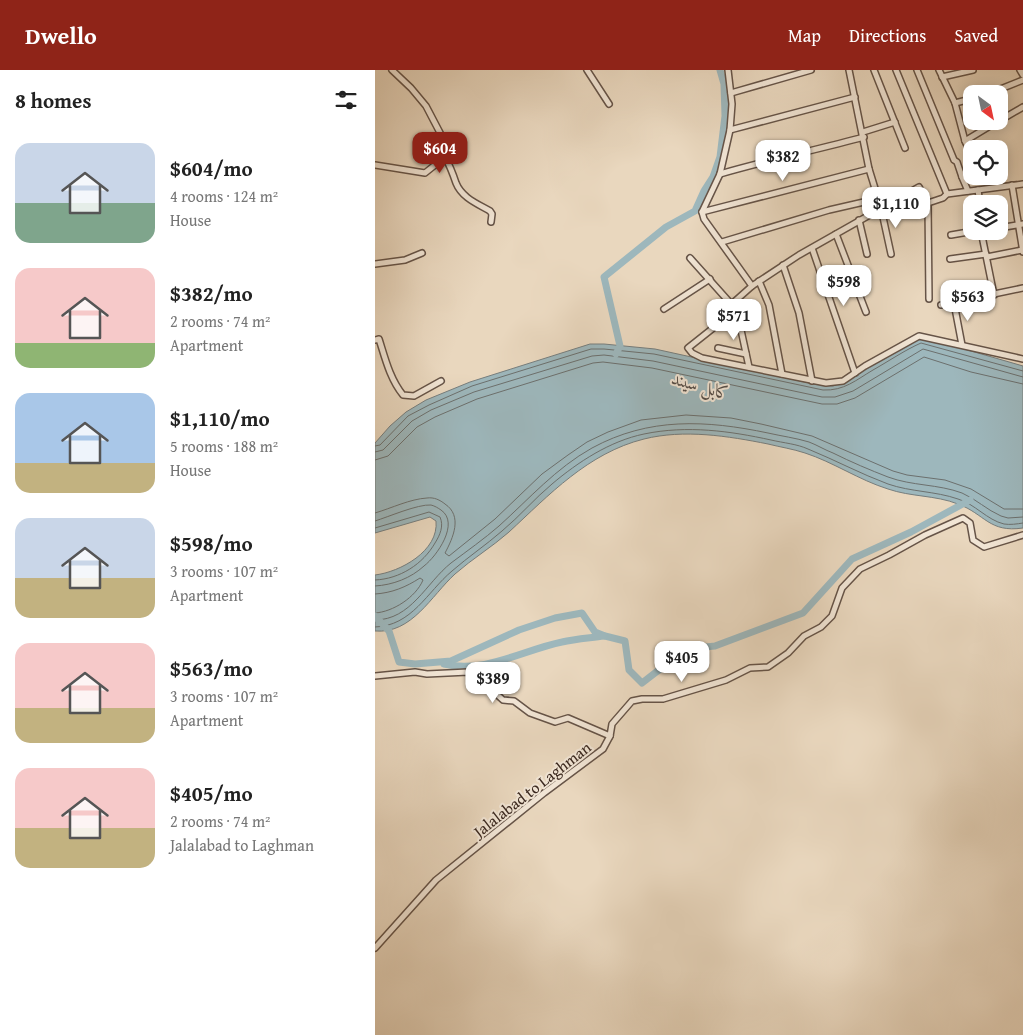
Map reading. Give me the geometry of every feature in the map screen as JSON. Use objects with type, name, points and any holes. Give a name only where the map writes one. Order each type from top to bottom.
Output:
[{"type":"street","points":[[375,165],[425,173],[445,157],[449,150],[429,111],[411,88],[392,70]]},
{"type":"street","points":[[587,70],[609,104]]},
{"type":"street","points":[[728,70],[732,104],[729,130],[720,174],[702,212],[752,286]]},
{"type":"street","points":[[731,93],[811,70]]},
{"type":"street","points":[[849,70],[869,169],[881,208],[891,254]]},
{"type":"street","points":[[874,70],[905,148]]},
{"type":"street","points":[[896,70],[947,194]]},
{"type":"street","points":[[917,70],[968,191]]},
{"type":"street","points":[[939,70],[955,102],[965,140]]},
{"type":"street","points":[[942,77],[973,70]]},
{"type":"street","points":[[1019,70],[1023,75]]},
{"type":"street","points":[[1008,86],[1023,80]]},
{"type":"street","points":[[729,130],[855,97]]},
{"type":"street","points":[[955,102],[963,100]]},
{"type":"street","points":[[1008,115],[1023,107]]},
{"type":"street","points":[[720,174],[750,164],[863,135],[895,122]]},
{"type":"street","points":[[967,140],[983,130]]},
{"type":"street","points":[[445,157],[457,185],[467,198],[491,211],[491,222]]},
{"type":"street","points":[[702,212],[869,169]]},
{"type":"street","points":[[928,203],[943,198],[947,194],[1023,184]]},
{"type":"street","points":[[950,259],[1023,251],[1021,225],[1012,185]]},
{"type":"street","points":[[929,299],[928,203],[919,187],[859,220],[759,281],[732,304],[717,325],[688,348],[702,358],[826,383],[843,381],[919,336],[1023,359]]},
{"type":"street","points":[[978,190],[979,195]]},
{"type":"street","points":[[722,242],[829,210],[877,199]]},
{"type":"street","points":[[859,220],[867,254]]},
{"type":"street","points":[[1008,227],[1021,225]]},
{"type":"street","points":[[951,235],[963,233]]},
{"type":"street","points":[[836,234],[866,312]]},
{"type":"street","points":[[983,240],[995,295]]},
{"type":"street","points":[[812,248],[855,373]]},
{"type":"street","points":[[375,264],[405,260],[422,253]]},
{"type":"street","points":[[690,258],[732,304],[741,330],[749,367]]},
{"type":"street","points":[[783,265],[799,313],[812,381]]},
{"type":"street","points":[[664,309],[710,279]]},
{"type":"street","points":[[759,281],[769,305],[782,374]]},
{"type":"street","points":[[941,305],[954,304],[1023,288]]},
{"type":"street","points":[[954,304],[962,345]]},
{"type":"street","points":[[375,340],[379,339],[390,373],[397,388],[403,395],[413,396],[441,381]]},
{"type":"street","points":[[718,348],[746,354]]},
{"type":"street","name":"Jalalabad to Laghman","points":[[375,948],[436,880],[544,792],[603,749],[610,736],[612,724],[632,701],[663,699],[726,680],[749,668],[768,667],[788,653],[804,636],[821,627],[832,616],[842,588],[860,569],[925,535],[963,518],[970,523],[973,540],[984,547],[1023,536]]},
{"type":"street","points":[[375,676],[415,672],[427,674],[468,672],[483,682],[503,700],[514,701],[530,713],[555,722],[568,718],[610,736]]},
{"type":"water","name":"کابل سيند","points":[[920,338],[926,338],[1023,366],[1023,528],[1002,528],[958,504],[888,489],[826,461],[796,450],[722,436],[675,434],[659,436],[624,445],[587,465],[455,574],[420,612],[410,620],[388,630],[375,631],[375,575],[395,570],[416,558],[431,542],[435,532],[436,521],[430,517],[375,533],[375,443],[406,412],[426,400],[470,382],[590,344],[655,349],[814,384],[833,386],[847,380]]},
{"type":"waterway","points":[[616,354],[620,346],[604,277],[666,227],[695,211],[713,177],[720,157],[725,116],[724,84],[720,70]]},
{"type":"waterway","points":[[375,616],[389,631],[399,662],[415,664],[451,661],[519,630],[555,618],[582,613],[595,632],[625,641],[629,670],[642,683],[667,664],[694,650],[715,646],[803,613],[852,559],[911,532],[970,500]]},
{"type":"waterway","points":[[444,664],[459,666],[489,664],[562,642],[604,636]]}]
